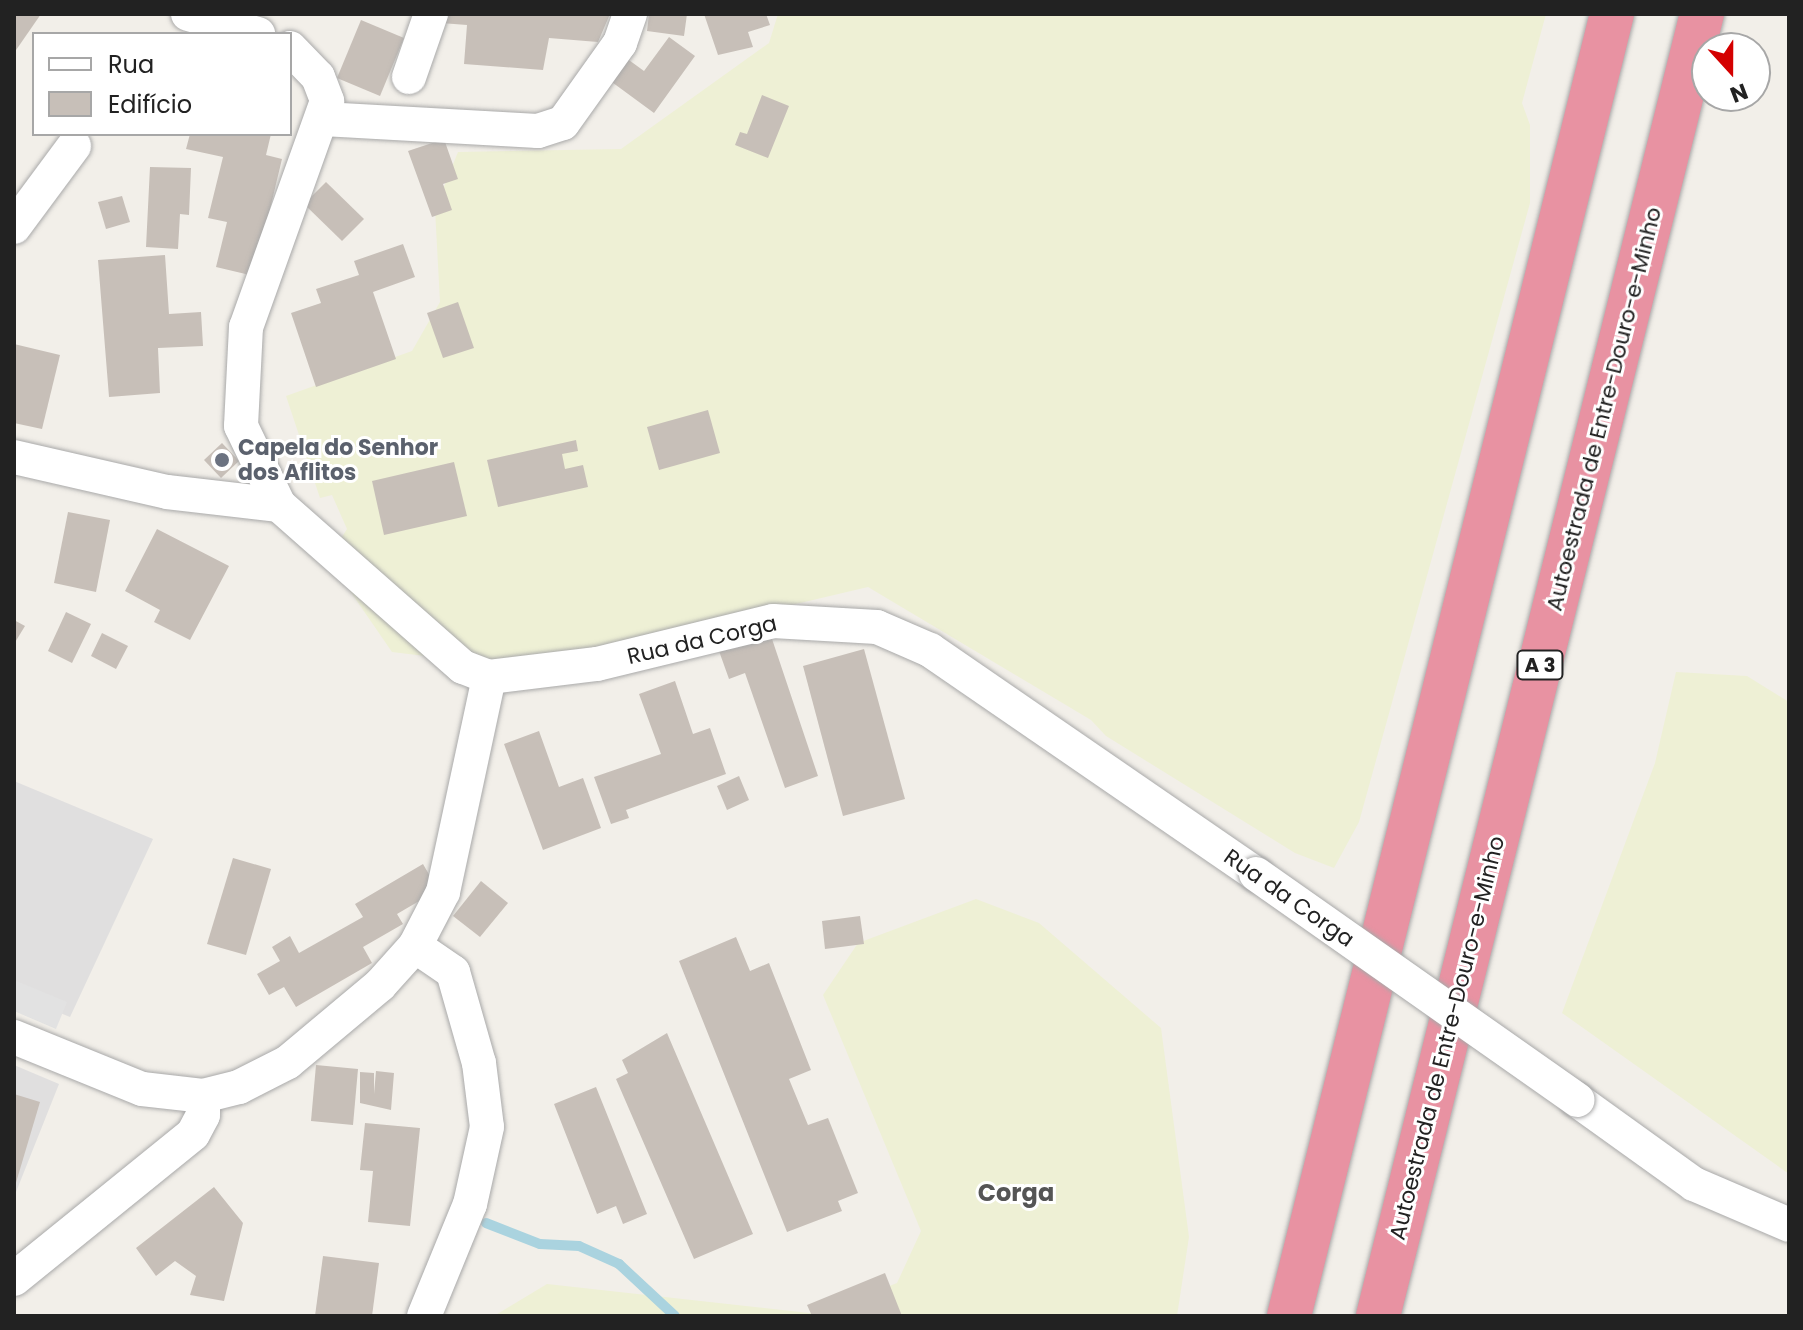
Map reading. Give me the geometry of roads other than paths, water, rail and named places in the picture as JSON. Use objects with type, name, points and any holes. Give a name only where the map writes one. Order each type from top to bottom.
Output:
[{"type":"highway","points":[[1289,1316],[1612,14]]},
{"type":"highway","name":"Autoestrada de Entre-Douro-e-Minho","points":[[1378,1316],[1702,14]]},
{"type":"street","points":[[188,14],[251,32]]},
{"type":"street","points":[[409,77],[431,14]]},
{"type":"street","points":[[323,119],[538,131],[563,123],[620,43],[630,14]]},
{"type":"street","points":[[14,1037],[142,1089],[203,1096],[239,1087],[288,1062],[380,985],[415,946],[443,892],[489,677],[463,667],[279,505],[241,426],[241,365],[246,327],[327,101],[318,77],[292,50]]},
{"type":"street","points":[[14,227],[74,146]]},
{"type":"street","points":[[14,457],[167,492],[279,505]]},
{"type":"street","name":"Rua da Corga","points":[[489,677],[597,664],[773,621],[877,627],[930,650],[1256,874],[1694,1184],[1789,1225]]},
{"type":"street","points":[[415,946],[453,972],[479,1063],[487,1127],[470,1204],[424,1316]]},
{"type":"street","points":[[14,1279],[193,1134],[203,1115],[203,1096]]},
{"type":"waterway","points":[[486,1223],[540,1244],[579,1246],[619,1264],[675,1316]]},
{"type":"place","name":"Capela do Senhor dos Aflitos","points":[[222,460]]},
{"type":"district","name":"Corga","points":[[1016,1193]]}]
